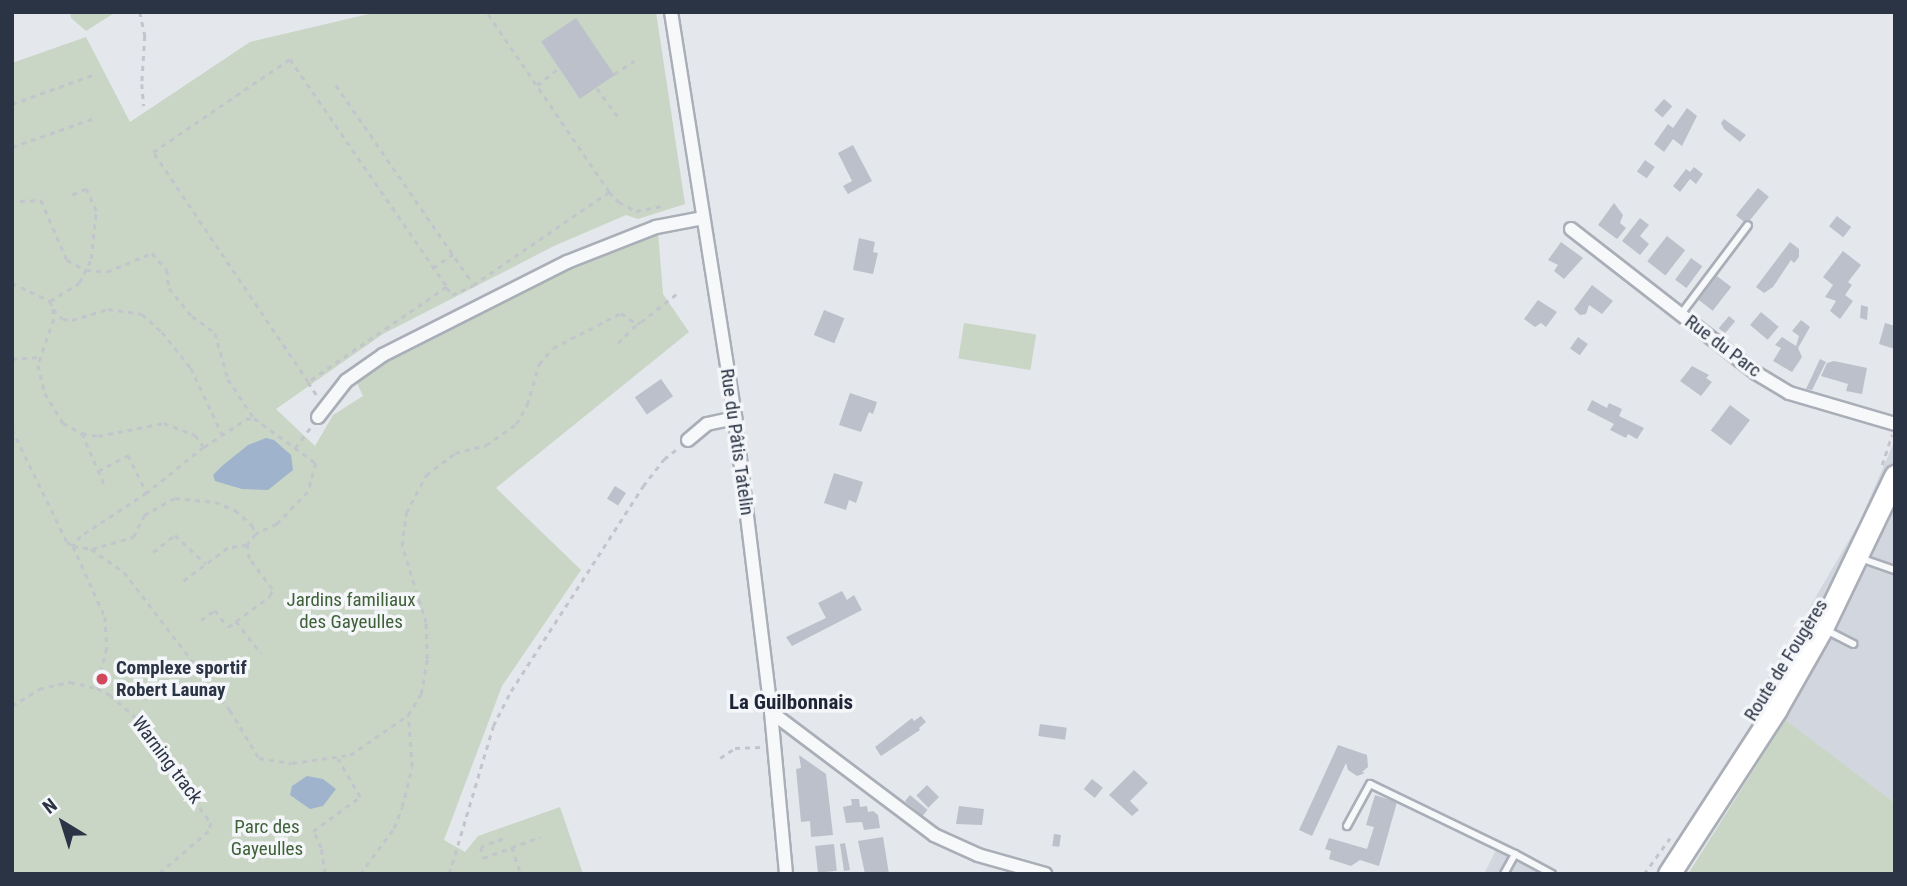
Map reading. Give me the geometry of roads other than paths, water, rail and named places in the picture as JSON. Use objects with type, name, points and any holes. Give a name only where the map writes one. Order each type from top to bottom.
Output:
[{"type":"main road","points":[[1672,872],[1776,709],[1822,628],[1859,557],[1887,474]]},
{"type":"street","name":"Rue du Pâtis Tatelin","points":[[671,12],[735,418],[775,747],[786,874]]},
{"type":"street","points":[[322,412],[346,381],[383,355],[406,343],[567,262],[656,227],[703,218]]},
{"type":"street","name":"Rue du Parc","points":[[1571,229],[1756,373],[1789,393],[1895,427]]},
{"type":"street","points":[[688,440],[707,424],[735,418]]},
{"type":"street","points":[[771,712],[933,835],[978,855],[1045,874]]},
{"type":"lane","points":[[1681,314],[1748,225]]},
{"type":"lane","points":[[1859,557],[1895,570]]},
{"type":"lane","points":[[1822,628],[1853,644]]},
{"type":"lane","points":[[1347,826],[1370,784],[1552,874]]},
{"type":"lane","points":[[1504,874],[1515,854]]},
{"type":"water","points":[[266,438],[274,440],[291,455],[293,470],[268,490],[242,489],[215,481],[213,475],[222,466],[248,445]]},
{"type":"water","points":[[307,776],[323,779],[336,789],[323,806],[310,809],[290,795],[292,786]]},
{"type":"place","name":"Complexe sportif Robert Launay","points":[[102,679]]},
{"type":"district","name":"La Guilbonnais","points":[[791,702]]},
{"type":"park label","name":"Jardins familiaux des Gayeulles","points":[[351,611]]},
{"type":"park label","name":"Parc des Gayeulles","points":[[267,838]]}]
